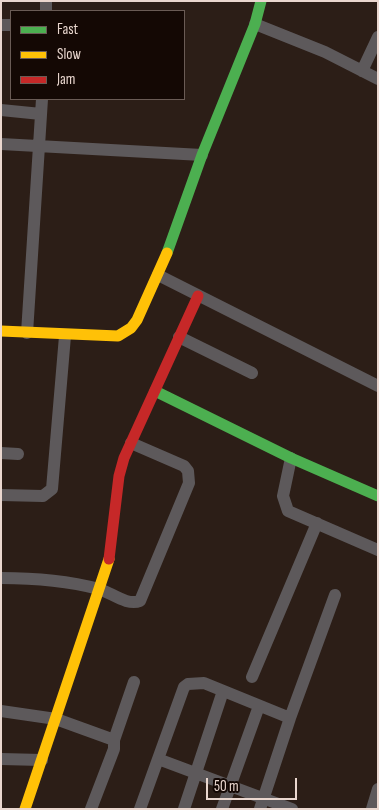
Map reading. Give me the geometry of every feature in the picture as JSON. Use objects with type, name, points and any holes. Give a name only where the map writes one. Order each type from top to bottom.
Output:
[{"type":"street","points":[[1,331],[65,336],[118,336],[125,333],[137,320],[172,243],[202,155],[255,24],[261,1]]},
{"type":"street","points":[[255,24],[326,52],[378,79]]},
{"type":"street","points":[[362,71],[378,37]]},
{"type":"street","points":[[27,332],[37,145],[42,100]]},
{"type":"street","points":[[1,110],[41,114]]},
{"type":"street","points":[[1,144],[202,155]]},
{"type":"street","points":[[158,275],[378,386]]},
{"type":"street","points":[[25,809],[109,558],[119,476],[131,443],[198,296]]},
{"type":"street","points":[[1,494],[43,496],[52,489],[65,336]]},
{"type":"street","points":[[180,337],[252,372]]},
{"type":"street","points":[[155,391],[291,458],[378,496]]},
{"type":"street","points":[[1,578],[29,578],[99,589],[131,602],[140,601],[143,598],[189,483],[188,471],[184,466],[131,443]]},
{"type":"street","points":[[1,453],[18,454]]},
{"type":"street","points":[[291,458],[283,496],[284,504],[288,511],[378,550]]},
{"type":"street","points":[[252,677],[318,524]]},
{"type":"street","points":[[262,803],[290,718],[335,595]]},
{"type":"street","points":[[91,809],[114,749],[114,740],[134,682]]},
{"type":"street","points":[[140,809],[184,687],[195,683],[204,683],[290,718]]},
{"type":"street","points":[[184,809],[223,692]]},
{"type":"street","points":[[222,809],[259,706]]},
{"type":"street","points":[[1,711],[56,719],[114,740]]},
{"type":"street","points":[[158,758],[197,774],[232,785],[262,803],[292,809]]},
{"type":"street","points":[[1,759],[42,760]]},
{"type":"street","points":[[372,809],[378,789]]},
{"type":"traffic: fast","points":[[167,253],[202,155],[255,24],[261,1]]},
{"type":"traffic: fast","points":[[155,391],[291,458],[378,496]]},
{"type":"traffic: slow","points":[[1,331],[118,336],[131,328],[137,320],[167,253]]},
{"type":"traffic: slow","points":[[25,809],[109,559]]},
{"type":"traffic: jam","points":[[109,559],[119,476],[124,458],[198,296]]}]
